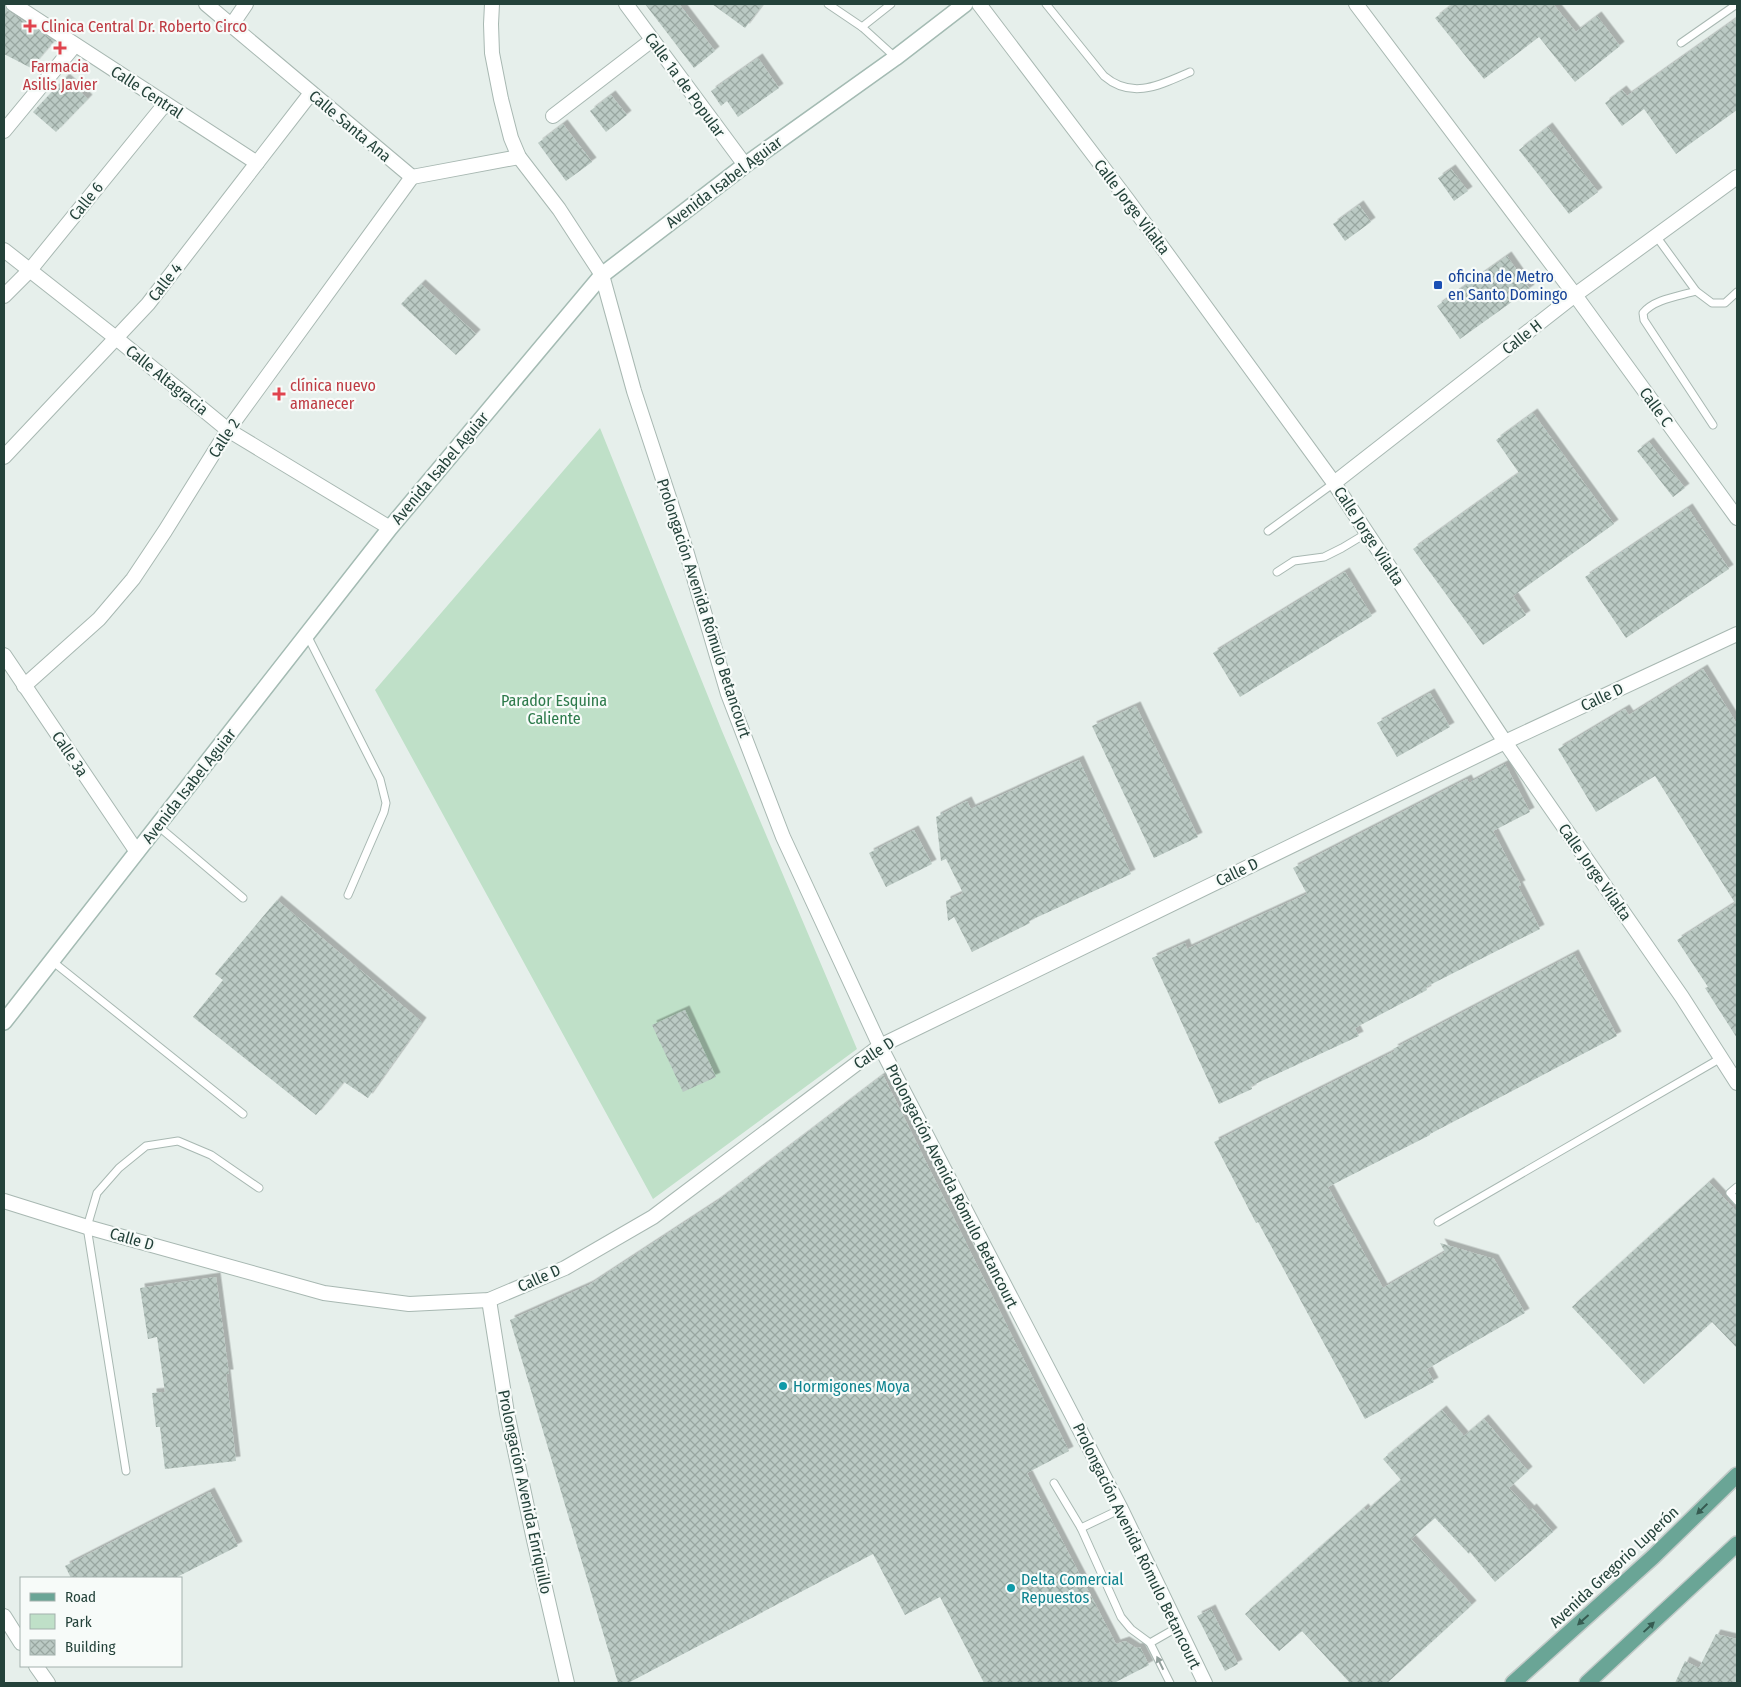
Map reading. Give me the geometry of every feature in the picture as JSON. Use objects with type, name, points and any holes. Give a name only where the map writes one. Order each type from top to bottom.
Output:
[{"type":"main road","name":"Avenida Isabel Aguiar","points":[[4,1022],[390,528],[602,275],[745,165],[895,58],[965,4]]},
{"type":"main road","name":"Avenida Gregorio Luperón","points":[[1513,1683],[1653,1557],[1737,1475]]},
{"type":"main road","points":[[1587,1683],[1737,1544]]},
{"type":"street","name":"Calle Central","points":[[13,4],[257,163]]},
{"type":"street","name":"Calle Santa Ana","points":[[206,4],[412,177]]},
{"type":"street","points":[[231,26],[246,4]]},
{"type":"street","name":"Prolongación Avenida Rómulo Betancourt","points":[[492,4],[492,53],[511,138],[519,157],[559,209],[602,275],[634,391],[683,540],[728,694],[783,837],[880,1046],[1121,1510],[1205,1683]]},
{"type":"street","name":"Calle 1a de Popular","points":[[626,4],[745,165]]},
{"type":"street","name":"Calle Jorge Vilalta","points":[[979,4],[1127,199],[1334,483],[1505,742],[1682,997],[1737,1083]]},
{"type":"street","name":"Calle C","points":[[1356,4],[1575,295],[1737,518]]},
{"type":"street","points":[[553,116],[652,40]]},
{"type":"street","points":[[4,131],[75,45]]},
{"type":"street","name":"Calle 4","points":[[4,457],[148,304],[311,93]]},
{"type":"street","name":"Calle 6","points":[[4,296],[30,270],[165,104]]},
{"type":"street","points":[[412,177],[519,157]]},
{"type":"street","name":"Calle 2","points":[[24,686],[99,619],[133,579],[166,531],[228,430],[412,177]]},
{"type":"street","name":"Calle H","points":[[1334,483],[1575,295],[1737,177]]},
{"type":"street","name":"Calle Altagracia","points":[[4,250],[116,338],[228,430],[390,528]]},
{"type":"street","name":"Calle D","points":[[4,1200],[87,1227],[324,1293],[408,1304],[489,1300],[565,1268],[653,1217],[880,1046],[1505,742],[1737,634]]},
{"type":"street","name":"Calle 3a","points":[[4,655],[137,852]]},
{"type":"street","name":"Prolongación Avenida Enriquillo","points":[[489,1300],[507,1414],[567,1683]]},
{"type":"street","points":[[4,1616],[20,1641]]},
{"type":"street","points":[[37,1667],[48,1683]]},
{"type":"lane","points":[[828,4],[862,28],[895,58]]},
{"type":"lane","points":[[862,28],[891,4]]},
{"type":"lane","points":[[1046,4],[1104,76],[1113,84],[1125,88],[1140,89],[1159,86],[1190,72]]},
{"type":"lane","points":[[1681,43],[1737,4]]},
{"type":"lane","points":[[1655,236],[1696,291],[1712,302],[1726,303],[1737,292]]},
{"type":"lane","points":[[1696,291],[1659,302],[1647,307],[1643,313],[1644,320],[1713,425]]},
{"type":"lane","points":[[1268,531],[1334,483]]},
{"type":"lane","points":[[1277,572],[1294,561],[1324,557],[1366,533]]},
{"type":"lane","points":[[307,635],[380,779],[386,802],[384,812],[348,895]]},
{"type":"lane","points":[[158,826],[243,898]]},
{"type":"lane","points":[[52,961],[243,1114]]},
{"type":"lane","points":[[1438,1222],[1721,1058]]},
{"type":"lane","points":[[126,1472],[87,1227],[97,1194],[120,1168],[146,1146],[178,1141],[211,1155],[260,1188]]},
{"type":"lane","points":[[1737,1187],[1730,1193],[1737,1201]]},
{"type":"lane","points":[[1054,1482],[1081,1528],[1122,1617],[1132,1629],[1150,1642],[1170,1683]]},
{"type":"lane","points":[[1081,1528],[1121,1510]]},
{"type":"lane","points":[[1150,1642],[1178,1627]]},
{"type":"green space","name":"Parador Esquina Caliente","points":[[600,428],[722,731],[857,1049],[653,1199],[375,690]]},
{"type":"building","points":[[4,4],[8,11],[54,41],[31,68],[4,54]]},
{"type":"building","points":[[645,4],[679,4],[715,51],[694,68]]},
{"type":"building","points":[[712,4],[763,4],[745,28]]},
{"type":"building","points":[[1453,4],[1553,4],[1576,32],[1597,16],[1620,46],[1575,82],[1539,37],[1484,79],[1435,18]]},
{"type":"building","points":[[1737,18],[1737,110],[1676,154],[1644,109],[1622,126],[1605,103],[1622,90],[1627,96]]},
{"type":"building","points":[[758,58],[779,88],[738,117],[727,101],[721,106],[711,91]]},
{"type":"building","points":[[65,78],[88,99],[56,132],[33,112]]},
{"type":"building","points":[[611,95],[627,115],[606,132],[590,111]]},
{"type":"building","points":[[563,124],[592,162],[566,181],[538,143]]},
{"type":"building","points":[[1548,127],[1598,192],[1569,214],[1519,150]]},
{"type":"building","points":[[1451,169],[1468,191],[1454,201],[1438,178]]},
{"type":"building","points":[[1359,205],[1371,222],[1345,241],[1333,224]]},
{"type":"building","points":[[1507,256],[1530,289],[1460,339],[1437,306]]},
{"type":"building","points":[[421,284],[476,334],[456,355],[401,304]]},
{"type":"building","points":[[1533,413],[1614,524],[1513,596],[1526,615],[1483,645],[1413,549],[1519,473],[1496,440]]},
{"type":"building","points":[[1649,442],[1685,488],[1673,497],[1637,451]]},
{"type":"building","points":[[1688,508],[1729,569],[1626,638],[1585,577]]},
{"type":"building","points":[[1345,572],[1372,616],[1240,697],[1213,653]]},
{"type":"building","points":[[1703,669],[1737,724],[1737,1038],[1705,988],[1708,987],[1677,940],[1735,903],[1655,776],[1596,812],[1558,749],[1625,709],[1629,715]]},
{"type":"building","points":[[1430,693],[1450,727],[1397,757],[1377,723]]},
{"type":"building","points":[[1136,706],[1198,837],[1154,858],[1092,726]]},
{"type":"building","points":[[1079,760],[1131,874],[1029,921],[1030,923],[972,952],[954,917],[948,921],[946,901],[963,893],[946,859],[941,861],[936,817],[967,801],[971,809]]},
{"type":"building","points":[[1505,764],[1530,812],[1493,831],[1521,885],[1518,886],[1540,929],[1426,987],[1427,990],[1355,1028],[1359,1036],[1251,1086],[1252,1089],[1219,1104],[1152,958],[1185,943],[1187,949],[1307,894],[1293,868],[1467,779],[1469,783]]},
{"type":"building","points":[[914,830],[932,864],[886,887],[869,853]]},
{"type":"building","points":[[277,900],[422,1022],[368,1098],[344,1082],[316,1115],[193,1017],[223,980],[215,974]]},
{"type":"building","points":[[1574,954],[1617,1036],[1328,1187],[1383,1288],[1445,1252],[1440,1243],[1494,1259],[1525,1313],[1427,1369],[1434,1382],[1365,1419],[1258,1222],[1256,1223],[1214,1142],[1395,1051],[1393,1049]]},
{"type":"building","points":[[685,1010],[716,1077],[683,1092],[652,1025]]},
{"type":"building","name":"Hormigones Moya","points":[[883,1075],[1069,1451],[1027,1473],[1116,1644],[1125,1641],[1136,1648],[1140,1647],[1149,1665],[1114,1683],[984,1683],[940,1597],[905,1615],[873,1554],[628,1683],[618,1683],[510,1320],[589,1285],[716,1202]]},
{"type":"building","points":[[1709,1182],[1737,1212],[1737,1348],[1712,1322],[1644,1384],[1572,1307]]},
{"type":"building","points":[[216,1277],[229,1374],[226,1374],[236,1461],[165,1469],[160,1427],[156,1427],[152,1393],[165,1392],[157,1337],[148,1339],[140,1288]]},
{"type":"building","points":[[1442,1410],[1464,1436],[1484,1419],[1528,1471],[1509,1488],[1530,1510],[1532,1508],[1553,1532],[1495,1582],[1470,1552],[1469,1554],[1435,1518],[1411,1539],[1472,1605],[1387,1683],[1350,1683],[1302,1631],[1279,1651],[1245,1614],[1364,1508],[1366,1511],[1401,1480],[1383,1459]]},
{"type":"building","points":[[210,1492],[238,1546],[177,1577],[70,1577],[65,1566]]},
{"type":"building","points":[[1211,1609],[1238,1664],[1225,1671],[1197,1616]]},
{"type":"building","points":[[1716,1634],[1737,1639],[1737,1683],[1675,1683],[1685,1661],[1699,1668]]},
{"type":"place","name":"Clinica Central Dr. Roberto Circo","points":[[30,26]]},
{"type":"place","name":"Farmacia Asilis Javier","points":[[60,48]]},
{"type":"place","name":"oficina de Metro en Santo Domingo","points":[[1438,285]]},
{"type":"place","name":"clínica nuevo amanecer","points":[[279,394]]},
{"type":"place","name":"Hormigones Moya","points":[[783,1386]]},
{"type":"place","name":"Delta Comercial Repuestos","points":[[1011,1588]]}]
